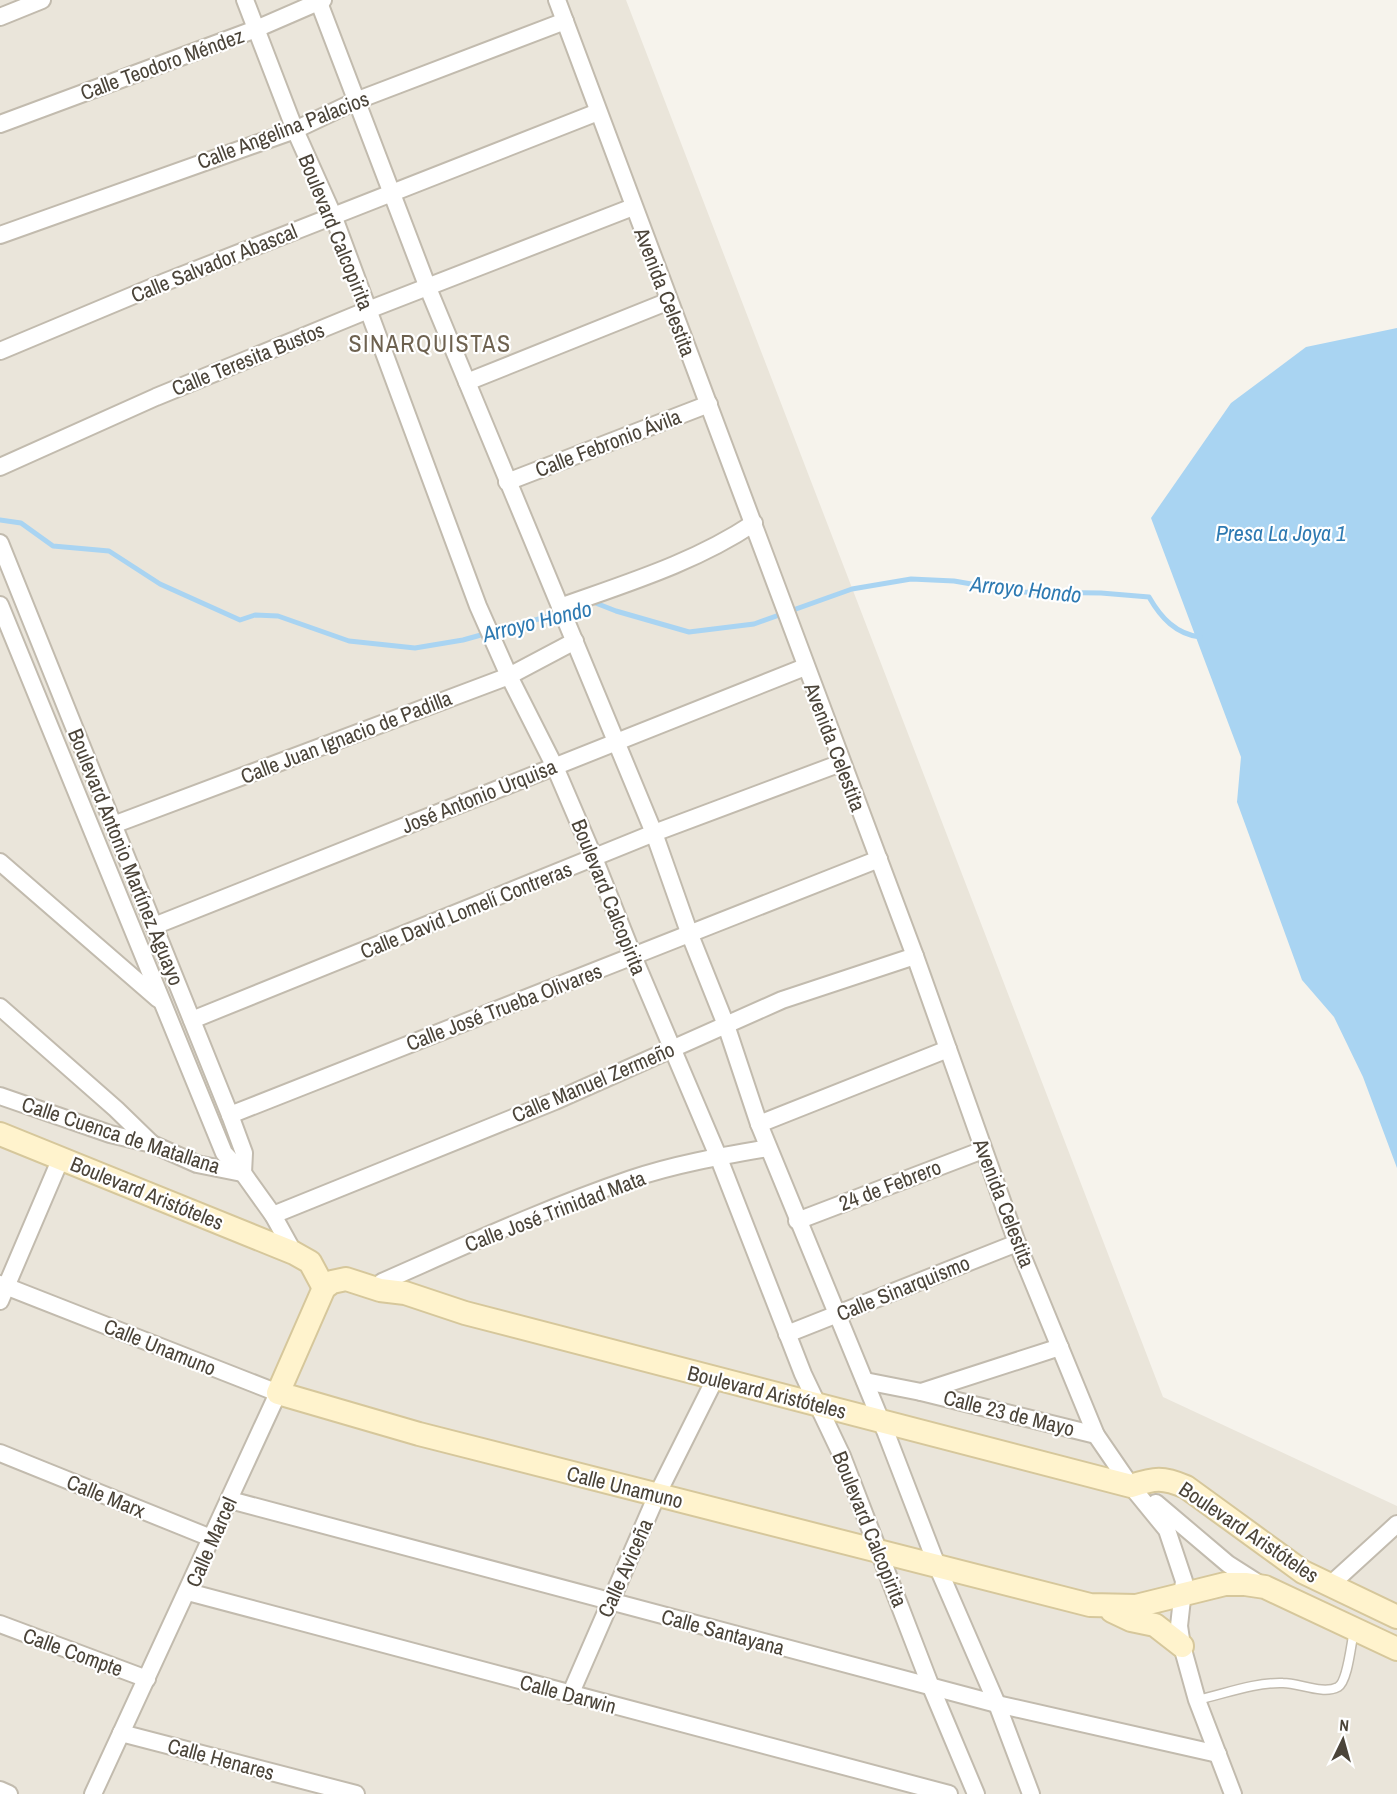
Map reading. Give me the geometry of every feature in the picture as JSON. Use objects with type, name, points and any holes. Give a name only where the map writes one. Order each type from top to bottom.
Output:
[{"type":"street","points":[[0,17],[42,0]]},
{"type":"street","name":"Boulevard Calcopirita","points":[[245,0],[295,130],[333,215],[478,606],[509,676],[555,767],[594,858],[718,1156],[788,1334],[842,1456],[931,1687],[976,1794]]},
{"type":"street","points":[[320,0],[390,193],[428,288],[654,833],[690,935],[726,1025],[768,1148],[882,1421],[938,1568],[998,1704],[1031,1794]]},
{"type":"street","name":"Calle Teodoro Méndez","points":[[0,124],[256,29],[320,0]]},
{"type":"street","name":"Avenida Celestita","points":[[557,0],[915,956],[1017,1243],[1096,1435],[1131,1486],[1167,1530],[1184,1581],[1179,1626],[1182,1646],[1197,1700],[1233,1794]]},
{"type":"street","name":"Calle Angelina Palacios","points":[[0,235],[295,130],[358,100],[565,21]]},
{"type":"street","name":"Calle Salvador Abascal","points":[[0,351],[333,215],[598,112]]},
{"type":"street","name":"Calle Teresita Bustos","points":[[0,467],[156,397],[368,310],[633,207]]},
{"type":"street","points":[[467,382],[669,301]]},
{"type":"street","name":"Calle Febronio Ávila","points":[[507,482],[708,404]]},
{"type":"street","name":"Calle Juan Ignacio de Padilla","points":[[113,825],[509,676],[567,621],[726,542],[754,523]]},
{"type":"street","name":"Boulevard Antonio Martínez Aguayo","points":[[1,549],[230,1114],[244,1153],[243,1173]]},
{"type":"street","name":"Boulevard Antonio Martínez Aguayo","points":[[0,605],[224,1154],[243,1173],[273,1215],[294,1253]]},
{"type":"street","name":"José Antonio Urquisa","points":[[154,926],[555,767],[615,740],[805,667]]},
{"type":"street","name":"Calle David Lomelí Contreras","points":[[192,1020],[654,833],[841,763]]},
{"type":"street","name":"Calle José Trueba Olivares","points":[[230,1114],[879,859]]},
{"type":"street","points":[[0,861],[161,1002]]},
{"type":"street","name":"Calle Manuel Zermeño","points":[[273,1215],[555,1101],[782,1000],[915,956]]},
{"type":"street","points":[[0,1007],[116,1109],[152,1144]]},
{"type":"street","points":[[759,1124],[948,1049]]},
{"type":"street","name":"Calle Cuenca de Matallana","points":[[0,1096],[111,1134],[152,1144],[197,1164],[243,1173]]},
{"type":"street","name":"Boulevard Aristóteles","points":[[0,1134],[294,1253],[310,1262],[324,1288],[332,1282],[345,1280],[380,1290],[405,1293]]},
{"type":"street","name":"Calle José Trinidad Mata","points":[[382,1281],[585,1195],[633,1178],[718,1156],[768,1148]]},
{"type":"street","name":"24 de Febrero","points":[[797,1221],[983,1149]]},
{"type":"street","points":[[2,1290],[61,1158]]},
{"type":"street","name":"Calle Sinarquismo","points":[[788,1334],[1017,1243]]},
{"type":"street","name":"Boulevard Aristóteles","points":[[294,1253],[310,1256],[382,1281],[405,1293],[465,1312],[1131,1486],[1154,1501],[1228,1564],[1265,1587],[1397,1649]]},
{"type":"street","name":"Calle Marcel","points":[[93,1794],[189,1592],[324,1288]]},
{"type":"street","name":"Calle Unamuno","points":[[2,1290],[278,1394],[419,1434],[938,1568],[1106,1607],[1136,1606],[1226,1584],[1265,1587]]},
{"type":"street","name":"Calle 23 de Mayo","points":[[921,1392],[1060,1347]]},
{"type":"street","name":"Calle Aviceña","points":[[570,1695],[657,1495],[715,1379]]},
{"type":"street","name":"Calle 23 de Mayo","points":[[865,1381],[921,1392],[1096,1435]]},
{"type":"street","name":"Calle Marx","points":[[0,1453],[212,1538]]},
{"type":"street","name":"Boulevard Aristóteles","points":[[1131,1486],[1152,1479],[1167,1479],[1186,1487],[1278,1556],[1329,1586],[1397,1617]]},
{"type":"street","name":"Calle Santayana","points":[[230,1500],[931,1687],[1218,1754]]},
{"type":"street","points":[[1329,1586],[1397,1524]]},
{"type":"street","name":"Calle Darwin","points":[[189,1592],[949,1794]]},
{"type":"street","points":[[1106,1607],[1131,1620],[1155,1625],[1182,1646]]},
{"type":"street","name":"Calle Compte","points":[[0,1624],[147,1679]]},
{"type":"street","name":"Calle Henares","points":[[122,1733],[356,1794]]},
{"type":"street","points":[[0,1790],[9,1794]]},
{"type":"lane","points":[[1197,1700],[1270,1684],[1283,1683],[1328,1689],[1339,1687],[1345,1679],[1354,1629]]},
{"type":"shaded area","points":[[0,0],[626,0],[1163,1397],[1397,1506],[1397,1794],[0,1794]]},
{"type":"water","name":"Presa La Joya 1","points":[[1397,328],[1397,1168],[1363,1077],[1334,1017],[1302,980],[1237,802],[1241,757],[1151,518],[1231,403],[1306,347]]},
{"type":"waterway","name":"Arroyo Hondo","points":[[0,520],[21,523],[53,546],[109,551],[160,584],[240,620],[255,615],[278,616],[349,641],[415,648],[463,640],[560,613]]},
{"type":"waterway","name":"Arroyo Hondo","points":[[589,604],[593,602],[689,632],[754,624],[852,589],[911,579],[954,581],[1018,592],[1101,593],[1149,597],[1159,612],[1176,629],[1200,637]]},
{"type":"district","name":"SINARQUISTAS","points":[[430,343]]}]
